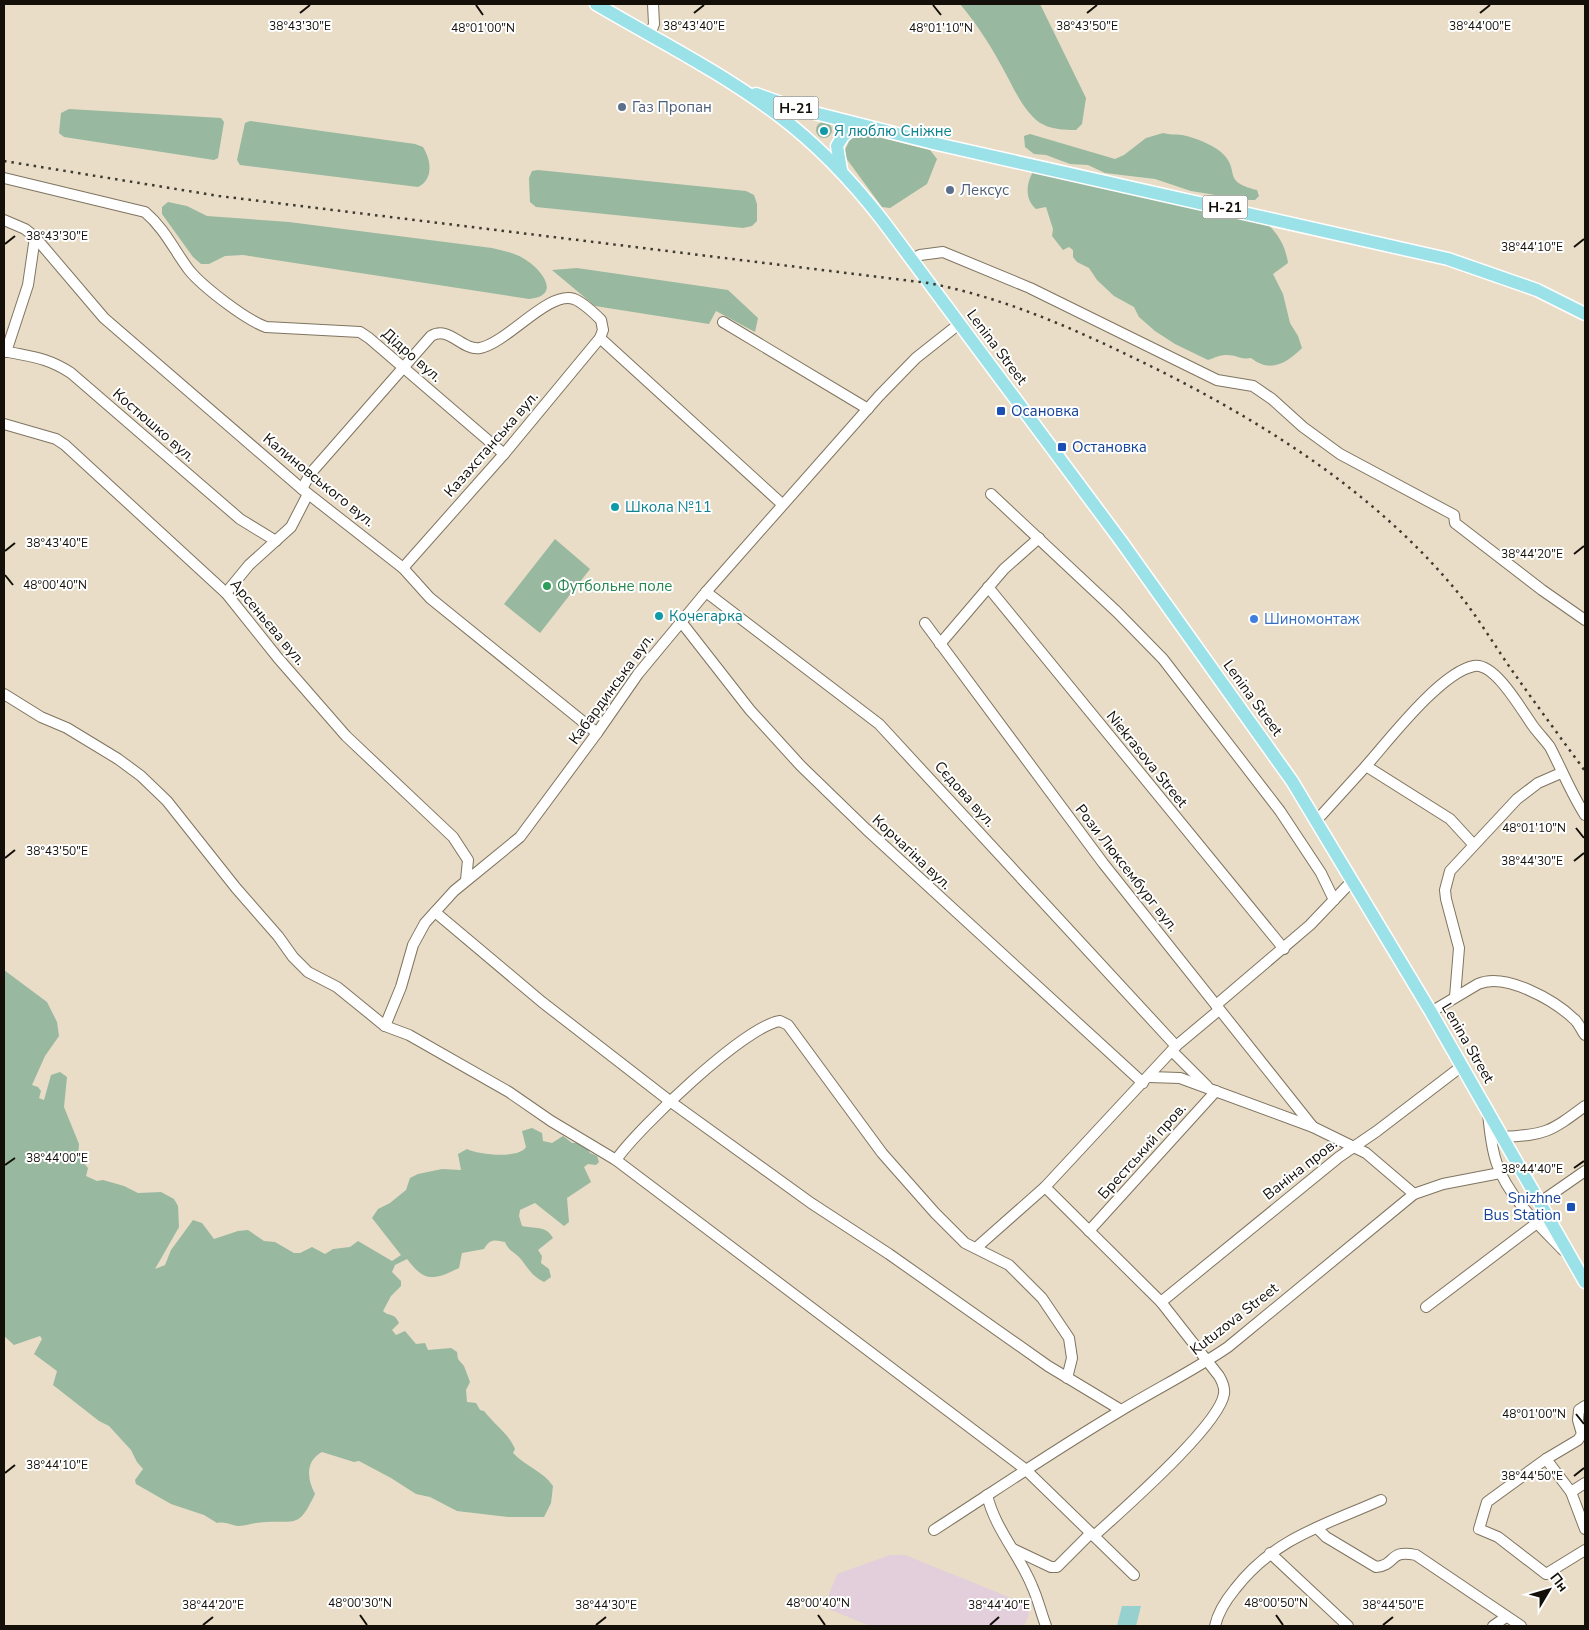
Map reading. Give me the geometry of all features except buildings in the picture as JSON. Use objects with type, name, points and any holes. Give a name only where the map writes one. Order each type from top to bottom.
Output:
[{"type":"main road","name":"Н-21","points":[[596,4],[736,86],[796,108],[857,125],[1448,259],[1537,290],[1585,314]]},
{"type":"main road","name":"Lenina Street","points":[[736,86],[779,116],[841,170],[911,258],[1121,541],[1267,744],[1317,820],[1431,1012],[1585,1282]]},
{"type":"main road","points":[[841,170],[837,146],[843,136],[857,125]]},
{"type":"street","points":[[650,35],[654,24],[653,4]]},
{"type":"street","name":"Дідро вул.","points":[[4,178],[145,212],[161,226],[196,277],[252,322],[266,327],[360,332],[504,454]]},
{"type":"street","name":"Калиновського вул.","points":[[4,220],[25,229],[35,237],[104,318],[305,491],[403,568],[430,598],[597,733]]},
{"type":"street","points":[[5,352],[28,285],[35,237]]},
{"type":"street","points":[[911,258],[943,252],[1030,288],[1217,380],[1253,386],[1302,427],[1340,454],[1454,516],[1455,523],[1542,590],[1585,620]]},
{"type":"street","points":[[226,593],[249,564],[291,527],[301,511],[310,474],[431,336],[437,332],[444,333],[472,347],[481,348],[507,334],[548,305],[567,298],[575,299],[601,320],[603,330],[600,338],[782,504]]},
{"type":"street","points":[[724,322],[868,409]]},
{"type":"street","name":"Кабардинська вул.","points":[[385,1026],[401,987],[417,934],[466,880],[482,870],[520,836],[597,733],[638,674],[782,504],[916,358],[959,324]]},
{"type":"street","name":"Казахстанська вул.","points":[[403,568],[504,454],[600,338]]},
{"type":"street","name":"Костюшко вул.","points":[[5,352],[43,358],[55,362],[71,373],[240,519],[276,541]]},
{"type":"street","name":"Арсеньєва вул.","points":[[4,424],[56,438],[65,444],[226,593],[278,658],[346,736],[453,837],[468,860],[466,880]]},
{"type":"street","points":[[991,494],[1129,623],[1163,659],[1280,811],[1321,873],[1334,900]]},
{"type":"street","points":[[940,644],[1004,569],[1038,538]]},
{"type":"street","name":"Niekrasova Street","points":[[988,587],[1284,949]]},
{"type":"street","name":"Сєдова вул.","points":[[706,592],[880,724],[1213,1090]]},
{"type":"street","name":"Корчагіна вул.","points":[[682,623],[750,710],[866,830],[1146,1080]]},
{"type":"street","name":"Рози Люксембург вул.","points":[[924,623],[1103,863],[1313,1127]]},
{"type":"street","points":[[1317,820],[1439,685],[1464,670],[1480,666],[1490,671],[1512,696],[1549,746],[1561,773],[1585,815]]},
{"type":"street","points":[[4,694],[41,717],[80,736],[118,759],[141,776],[167,801],[236,888],[278,936],[293,957],[308,972],[337,987],[385,1026],[409,1036],[509,1092],[551,1121],[616,1160],[1024,1469],[1134,1575]]},
{"type":"street","points":[[1366,766],[1450,819],[1473,844]]},
{"type":"street","points":[[1456,997],[1459,948],[1449,916],[1445,890],[1450,871],[1505,810],[1538,783],[1561,773]]},
{"type":"street","points":[[976,1248],[1045,1187],[1174,1048],[1284,949],[1352,881]]},
{"type":"street","points":[[435,912],[542,1002],[671,1102],[811,1203],[889,1254],[1067,1378],[1121,1410]]},
{"type":"street","points":[[1431,1012],[1486,980],[1508,982],[1537,994],[1556,1006],[1575,1020],[1585,1035]]},
{"type":"street","points":[[616,1160],[646,1124],[729,1050],[765,1026],[780,1021],[788,1025],[882,1153],[935,1213],[965,1242],[1009,1265],[1023,1276],[1063,1327],[1072,1346],[1072,1358],[1067,1378]]},
{"type":"street","name":"Ваніна пров.","points":[[1160,1302],[1353,1146],[1462,1066]]},
{"type":"street","points":[[1146,1080],[1172,1076],[1313,1127],[1353,1146],[1377,1161],[1414,1194]]},
{"type":"street","name":"Брестський пров.","points":[[1089,1231],[1213,1090]]},
{"type":"street","points":[[1502,1136],[1540,1134],[1556,1128],[1585,1106]]},
{"type":"street","points":[[1487,1110],[1494,1155],[1500,1173],[1515,1196],[1537,1223],[1573,1261]]},
{"type":"street","points":[[1539,1203],[1585,1171]]},
{"type":"street","name":"Kutuzova Street","points":[[934,1530],[1024,1469],[1121,1410],[1207,1362],[1228,1347],[1414,1194],[1443,1184],[1500,1173]]},
{"type":"street","points":[[1013,1549],[1051,1567],[1056,1567],[1181,1453],[1213,1418],[1224,1394],[1223,1384],[1160,1302],[1045,1187]]},
{"type":"street","points":[[1426,1307],[1537,1223]]},
{"type":"street","points":[[1585,1406],[1579,1410],[1578,1420],[1582,1434],[1578,1440],[1546,1459],[1487,1502],[1479,1529],[1498,1537],[1546,1574],[1585,1550]]},
{"type":"street","points":[[1546,1459],[1571,1492],[1585,1529]]},
{"type":"street","points":[[1571,1492],[1585,1483]]},
{"type":"street","points":[[987,1495],[992,1516],[1013,1549],[1032,1586],[1046,1626]]},
{"type":"street","points":[[1215,1626],[1225,1601],[1251,1569],[1270,1553],[1307,1531],[1381,1500]]},
{"type":"street","points":[[1317,1528],[1326,1538],[1376,1568],[1384,1566],[1396,1554],[1402,1552],[1416,1554],[1521,1626]]},
{"type":"street","points":[[1270,1553],[1348,1626]]},
{"type":"street","points":[[1493,1626],[1506,1616]]},
{"type":"shaded area","points":[[890,1555],[905,1555],[1026,1604],[1029,1614],[1024,1626],[870,1626],[824,1607],[837,1574]]},
{"type":"green space","points":[[960,4],[1040,4],[1086,98],[1082,124],[1076,130],[1047,126],[1033,117],[1019,99],[987,41]]},
{"type":"green space","points":[[69,109],[221,118],[224,122],[218,158],[214,160],[64,137],[59,133],[61,113]]},
{"type":"green space","points":[[250,121],[415,144],[423,147],[426,152],[430,169],[429,174],[423,184],[418,187],[240,165],[237,160],[245,123]]},
{"type":"green space","points":[[821,122],[827,122],[832,127],[830,136],[821,138],[816,133],[816,127]]},
{"type":"green space","points":[[854,131],[930,150],[937,159],[927,184],[890,208],[882,207],[843,154]]},
{"type":"green space","points":[[1163,133],[1192,137],[1217,149],[1227,159],[1235,179],[1246,187],[1257,190],[1259,196],[1255,200],[1246,200],[1191,191],[1155,179],[1105,173],[1088,165],[1070,164],[1046,155],[1034,154],[1025,147],[1024,136],[1030,134],[1115,159],[1124,155],[1146,138]]},
{"type":"green space","points":[[1035,169],[1263,220],[1276,234],[1285,250],[1288,263],[1273,274],[1283,294],[1290,323],[1298,336],[1302,348],[1284,362],[1271,366],[1258,363],[1251,358],[1229,355],[1208,360],[1175,344],[1155,331],[1139,317],[1134,307],[1114,296],[1097,280],[1089,268],[1077,262],[1073,257],[1073,250],[1069,247],[1063,250],[1052,236],[1053,229],[1046,207],[1036,209],[1028,195],[1028,184]]},
{"type":"green space","points":[[538,170],[746,191],[754,195],[757,204],[757,221],[752,226],[743,228],[536,207],[530,202],[529,178],[532,171]]},
{"type":"green space","points":[[168,202],[187,206],[207,216],[289,222],[492,248],[510,252],[532,264],[543,276],[547,288],[545,293],[539,297],[529,299],[243,255],[225,256],[209,264],[201,264],[193,257],[162,214],[162,207]]},
{"type":"green space","points":[[577,268],[728,290],[758,318],[755,332],[716,311],[709,324],[595,306],[552,270]]},
{"type":"green space","name":"Футбольне поле","points":[[555,539],[590,569],[540,633],[504,604]]},
{"type":"green space","points":[[4,970],[47,1002],[57,1022],[59,1036],[45,1056],[32,1085],[38,1087],[41,1091],[39,1098],[44,1100],[51,1075],[60,1072],[67,1077],[64,1107],[79,1144],[78,1157],[88,1168],[86,1176],[97,1181],[103,1180],[124,1186],[138,1193],[161,1192],[174,1199],[178,1206],[179,1227],[155,1269],[165,1265],[171,1250],[193,1220],[202,1223],[214,1239],[238,1231],[248,1230],[264,1241],[275,1242],[294,1253],[300,1253],[312,1247],[325,1254],[333,1249],[350,1247],[358,1241],[392,1261],[401,1255],[372,1218],[378,1209],[390,1203],[406,1190],[410,1178],[418,1174],[442,1169],[461,1170],[458,1154],[467,1149],[498,1155],[522,1151],[526,1147],[522,1131],[532,1128],[542,1133],[543,1141],[552,1143],[563,1136],[572,1143],[584,1143],[590,1153],[597,1156],[599,1162],[596,1165],[588,1164],[584,1167],[591,1182],[567,1198],[569,1222],[564,1226],[535,1203],[520,1210],[519,1216],[522,1226],[543,1229],[553,1238],[538,1250],[542,1256],[541,1263],[549,1269],[551,1277],[544,1282],[539,1279],[509,1249],[505,1242],[493,1241],[488,1243],[484,1249],[462,1253],[459,1268],[436,1277],[425,1276],[413,1267],[407,1259],[395,1265],[392,1272],[401,1281],[401,1286],[391,1296],[383,1311],[395,1317],[399,1323],[392,1330],[396,1335],[405,1331],[416,1344],[425,1343],[428,1350],[451,1348],[457,1352],[458,1359],[464,1366],[470,1382],[466,1390],[467,1402],[476,1403],[480,1410],[484,1411],[509,1439],[515,1449],[513,1453],[544,1476],[553,1486],[551,1503],[544,1517],[508,1517],[457,1511],[430,1497],[416,1494],[359,1461],[354,1462],[322,1452],[313,1460],[309,1471],[310,1482],[315,1494],[301,1517],[291,1521],[263,1522],[239,1526],[217,1523],[204,1515],[171,1504],[136,1484],[135,1480],[143,1469],[131,1450],[109,1426],[99,1421],[53,1385],[57,1371],[34,1354],[42,1339],[40,1336],[14,1345],[4,1336]]},
{"type":"water","points":[[1122,1606],[1141,1606],[1136,1626],[1117,1626]]},
{"type":"railway","points":[[4,161],[219,196],[928,283],[982,296],[1034,314],[1134,358],[1225,405],[1312,460],[1353,491],[1392,524],[1429,560],[1463,599],[1585,771]]},
{"type":"place","name":"Газ Пропан","points":[[622,107]]},
{"type":"place","name":"Я люблю Сніжне","points":[[824,131]]},
{"type":"place","name":"Лексус","points":[[950,190]]},
{"type":"place","name":"Осановка","points":[[1001,411]]},
{"type":"place","name":"Остановка","points":[[1062,447]]},
{"type":"place","name":"Школа №11","points":[[615,507]]},
{"type":"place","name":"Футбольне поле","points":[[547,586]]},
{"type":"place","name":"Кочегарка","points":[[659,616]]},
{"type":"place","name":"Шиномонтаж","points":[[1254,619]]},
{"type":"place","name":"Snizhne Bus Station","points":[[1571,1207]]}]
